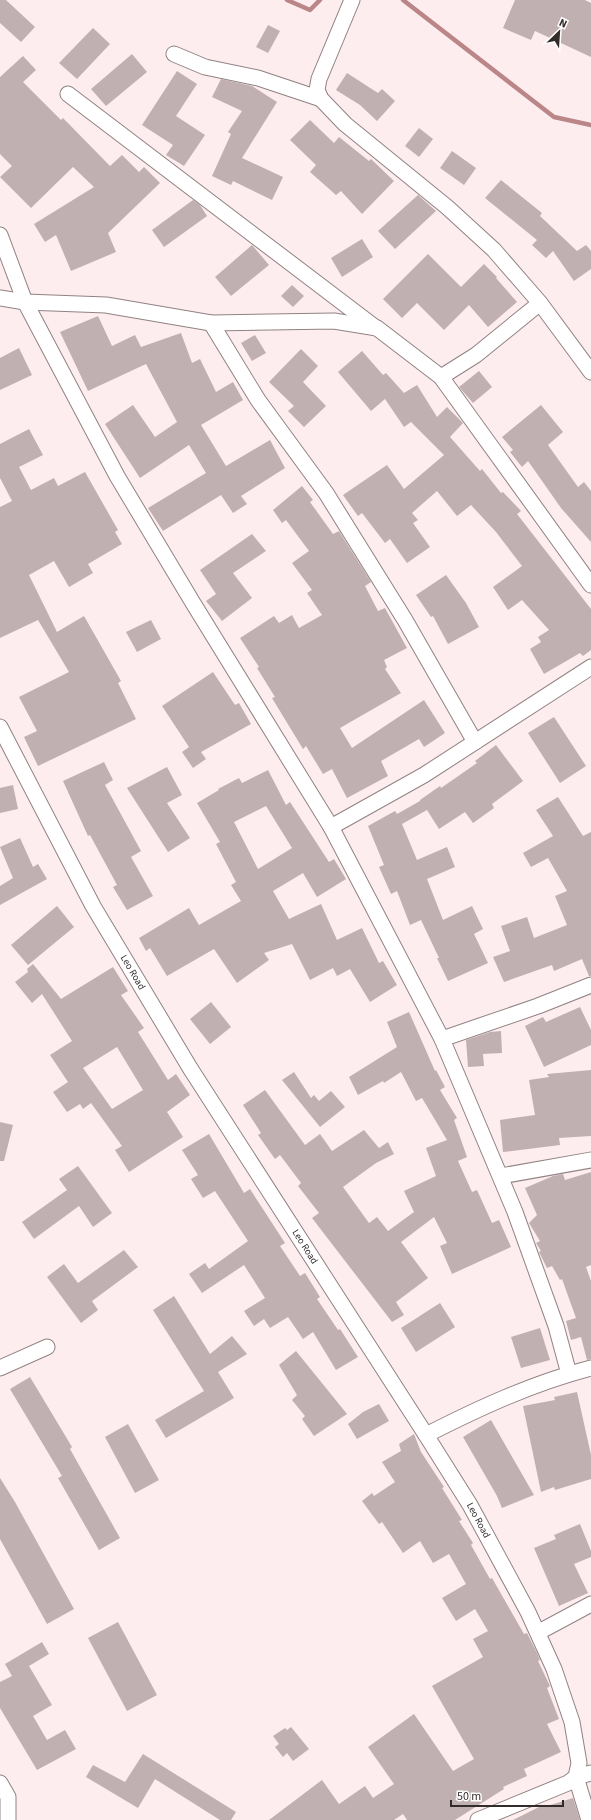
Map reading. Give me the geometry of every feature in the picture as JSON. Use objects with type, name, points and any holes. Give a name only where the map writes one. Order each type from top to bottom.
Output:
[{"type":"street","points":[[352,0],[319,79],[317,90],[321,99],[345,124],[448,208],[494,250],[540,303],[591,372]]},
{"type":"street","points":[[174,54],[205,67],[258,78],[321,99]]},
{"type":"street","points":[[68,94],[441,376],[591,585]]},
{"type":"street","points":[[0,235],[25,302],[117,476],[193,603],[331,827],[442,1039],[501,1176],[556,1326],[570,1374]]},
{"type":"street","points":[[0,298],[25,302],[106,305],[212,323],[334,322],[377,328]]},
{"type":"street","points":[[441,376],[476,356],[540,303]]},
{"type":"street","points":[[212,323],[258,400],[326,493],[405,620],[475,742]]},
{"type":"street","points":[[331,827],[424,775],[591,667]]},
{"type":"street","name":"Leo Road","points":[[0,727],[55,836],[93,906],[190,1068],[470,1505],[539,1632],[554,1669],[572,1722],[579,1763],[576,1777]]},
{"type":"street","points":[[442,1039],[538,1006],[591,985]]},
{"type":"street","points":[[501,1176],[591,1160]]},
{"type":"street","points":[[0,1368],[47,1347]]},
{"type":"street","points":[[426,1435],[487,1404],[591,1368]]},
{"type":"street","points":[[539,1632],[591,1604]]},
{"type":"street","points":[[478,1820],[568,1783],[576,1777],[591,1773]]},
{"type":"street","points":[[576,1777],[589,1820]]},
{"type":"street","points":[[0,1783],[8,1797],[8,1820]]},
{"type":"building","points":[[0,0],[6,0],[35,27],[21,42],[0,23]]},
{"type":"building","points":[[515,0],[585,0],[591,3],[591,57],[535,31],[531,40],[503,28]]},
{"type":"building","points":[[268,25],[280,31],[268,53],[256,47]]},
{"type":"building","points":[[93,28],[110,44],[77,79],[59,63]]},
{"type":"building","points":[[132,54],[147,72],[106,106],[91,89]]},
{"type":"building","points":[[23,56],[36,70],[23,82],[61,120],[63,118],[110,166],[122,155],[139,172],[144,167],[160,183],[108,233],[116,252],[71,271],[56,235],[45,242],[34,224],[94,187],[73,167],[31,208],[0,177],[12,166],[0,154],[0,77]]},
{"type":"building","points":[[177,71],[197,84],[176,116],[205,135],[184,166],[166,155],[173,145],[142,125]]},
{"type":"building","points":[[347,73],[378,93],[382,89],[395,101],[377,121],[360,105],[336,90]]},
{"type":"building","points":[[221,79],[252,86],[277,102],[242,158],[283,177],[272,200],[233,181],[231,185],[212,176],[231,134],[228,132],[242,111],[212,97]]},
{"type":"building","points":[[310,120],[334,143],[339,137],[369,161],[371,159],[394,181],[362,214],[341,191],[336,195],[310,172],[316,165],[290,140]]},
{"type":"building","points":[[419,128],[433,139],[419,157],[405,146]]},
{"type":"building","points":[[452,151],[476,168],[464,185],[440,168]]},
{"type":"building","points":[[501,180],[542,213],[540,216],[577,251],[586,245],[591,251],[591,269],[574,281],[553,251],[546,258],[532,245],[537,240],[485,198]]},
{"type":"building","points":[[418,195],[436,211],[395,249],[378,231]]},
{"type":"building","points":[[193,200],[200,205],[207,216],[164,247],[152,230]]},
{"type":"building","points":[[362,239],[373,257],[342,277],[331,258]]},
{"type":"building","points":[[252,245],[269,265],[231,296],[215,277]]},
{"type":"building","points":[[428,254],[461,287],[484,264],[497,277],[496,278],[517,302],[488,327],[469,305],[444,330],[417,303],[402,318],[383,299]]},
{"type":"building","points":[[292,285],[304,296],[293,307],[281,296]]},
{"type":"building","points":[[98,316],[112,346],[135,335],[141,347],[181,333],[192,363],[200,359],[216,392],[233,382],[243,400],[201,425],[226,466],[270,440],[285,468],[241,496],[247,504],[233,513],[221,495],[163,531],[148,508],[206,473],[189,445],[140,478],[105,424],[133,405],[155,437],[177,422],[146,364],[88,391],[60,332]]},
{"type":"building","points":[[255,335],[266,353],[252,361],[241,343]]},
{"type":"building","points":[[19,348],[32,375],[0,390],[0,358]]},
{"type":"building","points":[[301,349],[318,366],[303,382],[326,406],[304,427],[288,411],[294,406],[269,382]]},
{"type":"building","points":[[362,351],[383,375],[386,373],[404,393],[417,385],[437,417],[447,407],[463,423],[450,437],[480,471],[482,469],[501,493],[503,492],[521,511],[517,514],[591,609],[591,650],[583,656],[580,653],[544,674],[530,649],[541,642],[538,637],[549,630],[522,600],[508,610],[493,587],[522,566],[496,532],[471,505],[457,516],[437,491],[412,513],[418,520],[413,523],[430,547],[407,563],[390,539],[385,543],[362,513],[358,516],[343,495],[387,465],[404,489],[444,455],[411,422],[404,427],[385,399],[371,411],[338,372]]},
{"type":"building","points":[[479,371],[492,387],[473,403],[459,387]]},
{"type":"building","points":[[541,405],[563,432],[548,445],[578,487],[584,482],[591,491],[591,542],[561,508],[528,461],[522,467],[510,452],[513,450],[502,437]]},
{"type":"building","points":[[29,429],[43,455],[19,467],[31,490],[54,478],[58,486],[85,472],[118,530],[115,532],[122,544],[88,564],[93,573],[69,587],[54,561],[29,575],[57,632],[84,616],[121,681],[118,683],[136,719],[38,766],[24,737],[37,731],[19,697],[69,672],[38,620],[0,638],[0,507],[12,501],[0,478],[0,444]]},
{"type":"building","points":[[302,486],[313,500],[310,502],[333,534],[339,531],[371,582],[365,586],[378,611],[385,608],[407,648],[384,660],[387,667],[385,669],[401,693],[340,728],[352,748],[424,700],[445,733],[424,747],[419,739],[381,761],[388,776],[347,798],[332,769],[323,774],[306,746],[303,749],[272,698],[275,697],[257,668],[259,667],[240,638],[274,616],[279,623],[292,615],[299,628],[322,615],[307,593],[312,590],[292,563],[309,551],[286,520],[282,523],[273,510]]},
{"type":"building","points":[[252,534],[266,551],[233,573],[252,598],[222,621],[206,601],[216,594],[200,570]]},
{"type":"building","points":[[446,575],[466,603],[479,627],[448,644],[433,616],[431,617],[416,595]]},
{"type":"building","points":[[151,620],[161,639],[137,652],[126,632]]},
{"type":"building","points":[[213,672],[235,705],[239,703],[251,724],[201,752],[206,759],[193,768],[182,752],[189,747],[162,706]]},
{"type":"building","points":[[554,717],[586,766],[560,783],[528,733]]},
{"type":"building","points":[[496,745],[523,781],[492,804],[494,808],[473,823],[465,812],[439,829],[427,810],[402,824],[417,860],[447,847],[455,867],[427,879],[443,920],[472,906],[483,929],[474,934],[488,963],[448,981],[421,920],[410,925],[397,891],[391,894],[379,867],[384,865],[368,826],[395,811],[397,814],[420,801],[440,786],[441,788],[477,763],[475,761]]},
{"type":"building","points":[[104,762],[113,780],[105,785],[141,851],[131,857],[153,896],[127,910],[113,887],[117,885],[90,835],[88,836],[63,781]]},
{"type":"building","points":[[167,767],[182,795],[167,803],[190,838],[168,852],[127,788]]},
{"type":"building","points":[[268,770],[286,805],[290,802],[329,862],[334,859],[346,879],[317,897],[303,873],[273,891],[289,919],[321,904],[337,940],[362,928],[379,963],[383,961],[397,985],[370,1002],[350,969],[337,976],[333,968],[310,980],[292,944],[264,953],[269,960],[237,983],[214,949],[167,976],[150,948],[146,951],[139,938],[189,908],[199,925],[241,901],[231,885],[236,882],[216,844],[220,842],[197,803],[219,790],[218,789],[239,778],[242,783]],"holes":[[[266,806],[292,848],[258,869],[234,822]]]},
{"type":"building","points":[[13,785],[18,809],[0,813],[0,788]]},
{"type":"building","points":[[558,797],[583,836],[591,832],[591,976],[589,976],[582,959],[554,971],[552,965],[504,982],[493,957],[510,951],[501,926],[527,917],[534,938],[567,925],[555,896],[567,891],[548,858],[531,867],[523,853],[553,836],[536,810]]},
{"type":"building","points":[[20,838],[33,867],[38,864],[47,879],[0,905],[0,886],[13,878],[0,847]]},
{"type":"building","points":[[57,906],[74,927],[28,965],[11,945]]},
{"type":"building","points":[[33,964],[61,999],[113,967],[128,991],[121,995],[144,1028],[138,1032],[168,1080],[176,1074],[190,1095],[167,1112],[183,1137],[129,1172],[115,1150],[122,1146],[91,1103],[83,1109],[80,1104],[67,1112],[53,1092],[68,1082],[50,1055],[72,1041],[42,994],[32,1003],[15,982],[28,972],[27,969]],"holes":[[[117,1047],[143,1090],[112,1109],[83,1068]]]},
{"type":"building","points":[[211,1002],[231,1027],[210,1044],[190,1019]]},
{"type":"building","points":[[580,1007],[591,1030],[591,1045],[544,1067],[525,1026],[543,1017],[546,1022]]},
{"type":"building","points":[[409,1012],[435,1071],[436,1070],[445,1087],[440,1090],[457,1118],[454,1120],[467,1157],[458,1161],[472,1192],[477,1190],[492,1223],[499,1220],[511,1247],[452,1274],[440,1246],[447,1243],[434,1217],[401,1242],[428,1278],[396,1302],[404,1315],[392,1322],[312,1218],[319,1213],[298,1186],[301,1183],[280,1155],[275,1159],[258,1135],[261,1133],[243,1105],[265,1090],[305,1145],[320,1134],[332,1151],[364,1130],[379,1148],[388,1142],[394,1154],[376,1163],[343,1187],[369,1223],[377,1217],[388,1231],[414,1212],[404,1191],[436,1176],[426,1148],[447,1140],[422,1098],[416,1101],[401,1072],[384,1083],[383,1081],[358,1095],[349,1077],[397,1047],[387,1022]]},
{"type":"building","points":[[501,1031],[502,1053],[483,1054],[484,1066],[468,1067],[466,1040],[490,1032]]},
{"type":"building","points":[[591,1070],[591,1136],[559,1138],[560,1145],[503,1152],[500,1120],[535,1115],[529,1080],[549,1077],[547,1074]]},
{"type":"building","points":[[294,1072],[311,1098],[314,1095],[319,1101],[331,1091],[345,1107],[320,1127],[282,1080]]},
{"type":"building","points":[[0,1122],[13,1125],[4,1161],[0,1161]]},
{"type":"building","points":[[209,1134],[244,1193],[250,1189],[285,1243],[280,1246],[300,1276],[305,1273],[320,1297],[317,1299],[338,1330],[340,1329],[358,1357],[336,1370],[313,1332],[303,1339],[288,1317],[270,1328],[264,1319],[254,1326],[244,1311],[265,1298],[244,1265],[202,1293],[189,1274],[205,1263],[209,1269],[248,1241],[215,1191],[203,1198],[191,1179],[198,1175],[182,1150]]},
{"type":"building","points":[[78,1166],[112,1213],[93,1227],[79,1206],[34,1239],[22,1222],[67,1190],[59,1179]]},
{"type":"building","points":[[591,1172],[591,1265],[586,1267],[591,1281],[591,1359],[587,1360],[581,1337],[571,1340],[566,1321],[576,1318],[562,1279],[560,1280],[552,1266],[547,1268],[539,1252],[541,1251],[536,1243],[540,1241],[529,1223],[537,1215],[525,1188],[553,1176],[563,1174],[565,1180]]},
{"type":"building","points":[[124,1250],[138,1267],[92,1301],[98,1310],[81,1323],[47,1277],[64,1264],[78,1283]]},
{"type":"building","points":[[174,1296],[210,1354],[232,1336],[247,1354],[218,1372],[234,1398],[166,1438],[155,1420],[204,1391],[153,1310]]},
{"type":"building","points":[[440,1303],[455,1327],[416,1352],[401,1328]]},
{"type":"building","points":[[540,1328],[550,1360],[521,1368],[511,1337]]},
{"type":"building","points":[[296,1351],[347,1414],[314,1436],[302,1419],[305,1416],[292,1400],[297,1395],[279,1365]]},
{"type":"building","points":[[30,1377],[72,1447],[70,1449],[120,1538],[99,1550],[58,1478],[62,1476],[10,1389]]},
{"type":"building","points":[[577,1392],[591,1455],[591,1479],[555,1490],[554,1487],[541,1492],[523,1406],[555,1400],[554,1397]]},
{"type":"building","points":[[379,1404],[389,1421],[357,1439],[348,1424],[363,1412]]},
{"type":"building","points":[[491,1420],[534,1495],[502,1508],[497,1496],[463,1437]]},
{"type":"building","points":[[128,1424],[159,1480],[135,1493],[105,1437]]},
{"type":"building","points":[[414,1434],[421,1452],[444,1487],[442,1488],[462,1520],[459,1521],[473,1543],[471,1545],[490,1579],[492,1578],[524,1634],[527,1633],[537,1653],[540,1660],[538,1661],[550,1686],[547,1688],[559,1719],[547,1724],[561,1752],[524,1769],[527,1776],[503,1787],[504,1789],[455,1820],[407,1820],[403,1814],[394,1820],[269,1820],[322,1780],[339,1804],[365,1786],[373,1798],[394,1784],[368,1747],[414,1714],[453,1771],[474,1759],[432,1686],[483,1657],[473,1639],[488,1631],[475,1609],[456,1621],[442,1598],[466,1584],[449,1554],[433,1563],[420,1541],[403,1553],[382,1522],[379,1524],[362,1501],[372,1493],[374,1496],[395,1482],[382,1462],[401,1451],[399,1444]]},
{"type":"building","points":[[0,1478],[15,1502],[74,1609],[47,1624],[0,1539]]},
{"type":"building","points":[[580,1524],[591,1551],[591,1557],[574,1564],[588,1593],[559,1606],[534,1548],[556,1539],[554,1535]]},
{"type":"building","points":[[118,1622],[157,1695],[127,1711],[88,1638]]},
{"type":"building","points":[[42,1642],[49,1654],[29,1666],[52,1705],[33,1716],[47,1740],[65,1730],[76,1749],[37,1770],[0,1708],[0,1682],[12,1676],[5,1664]]},
{"type":"building","points":[[291,1727],[309,1749],[293,1761],[287,1753],[283,1757],[275,1747],[279,1744],[273,1736],[285,1728],[287,1730]]},
{"type":"building","points":[[143,1754],[236,1812],[231,1820],[220,1820],[155,1779],[138,1808],[86,1777],[93,1765],[125,1782]]},
{"type":"building","points":[[573,1798],[580,1820],[513,1820],[543,1805],[544,1807]]},
{"type":"waterway","points":[[287,0],[310,10],[320,0]]},
{"type":"waterway","points":[[403,0],[554,117],[591,125]]}]
